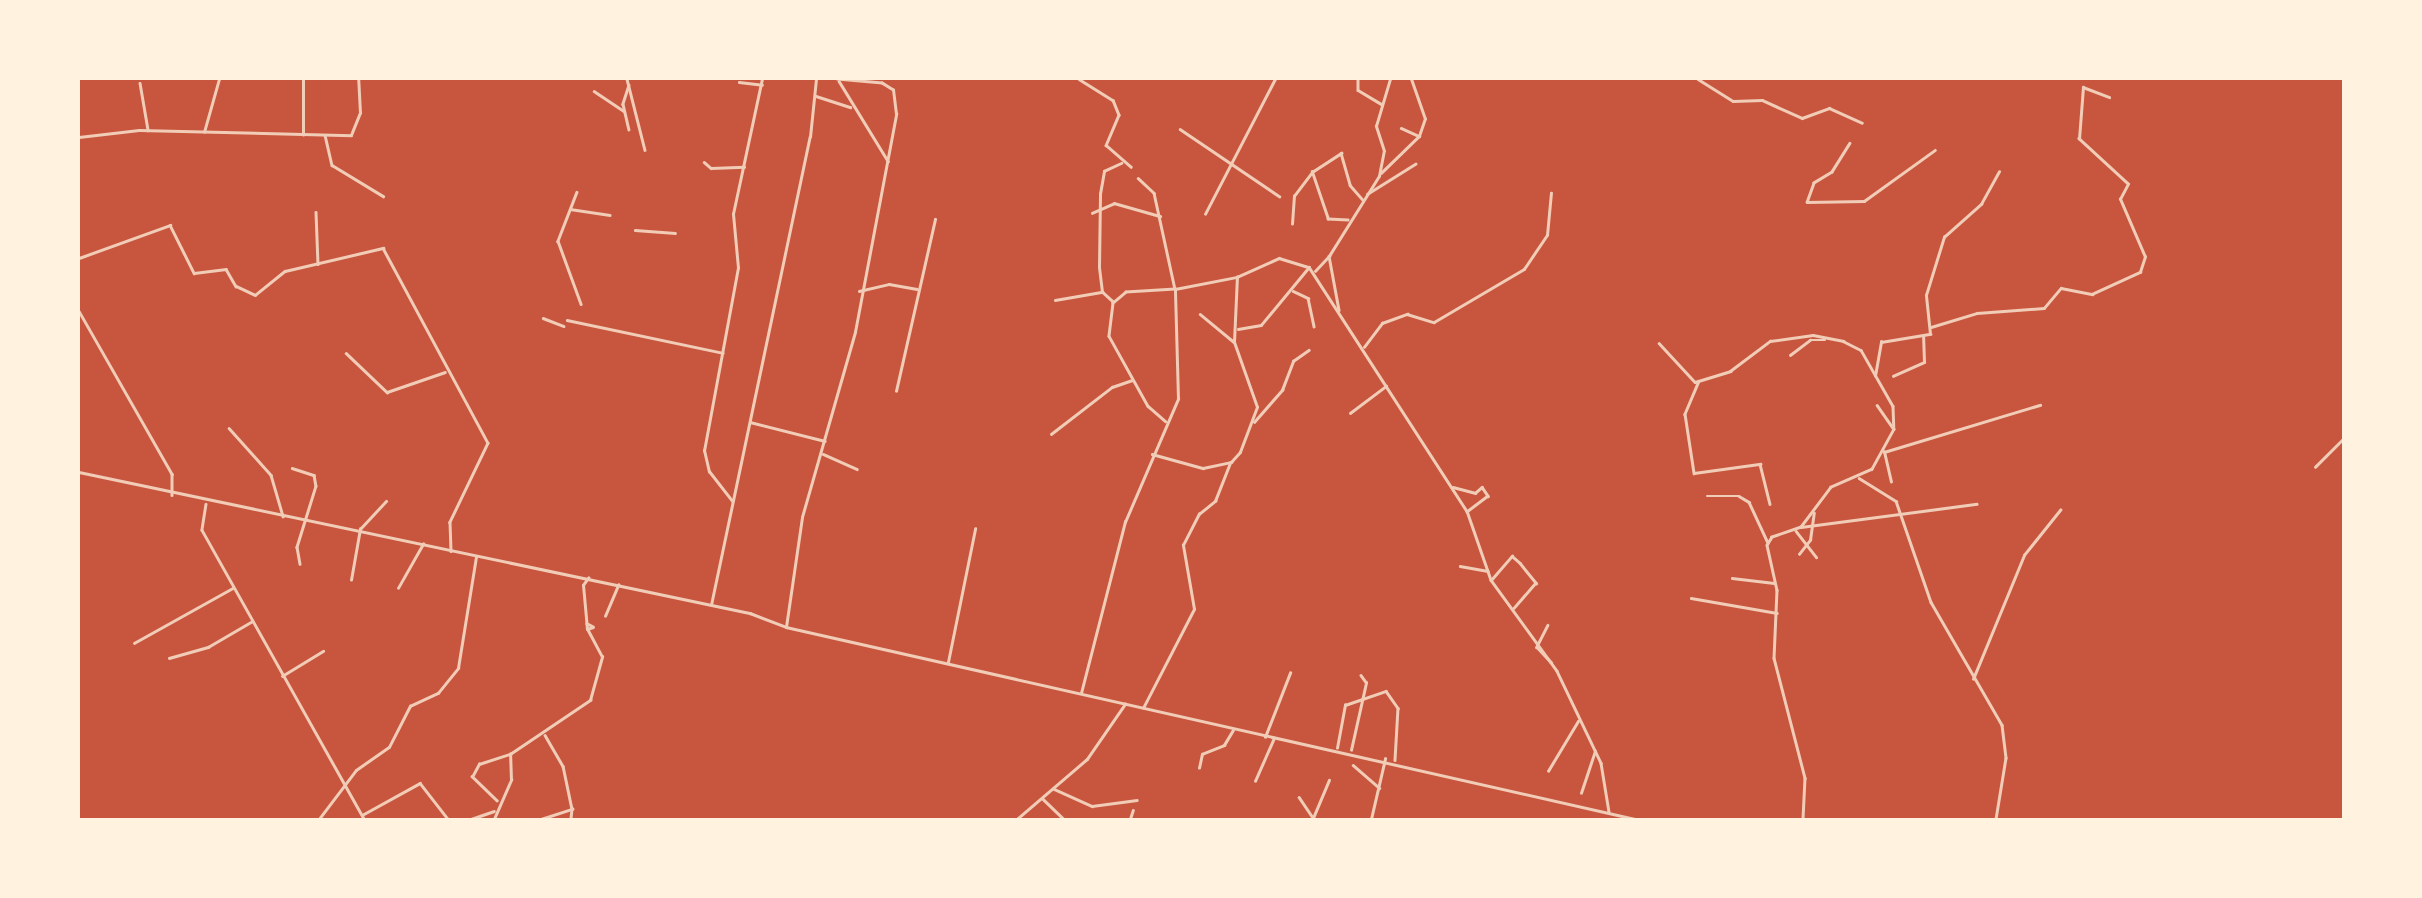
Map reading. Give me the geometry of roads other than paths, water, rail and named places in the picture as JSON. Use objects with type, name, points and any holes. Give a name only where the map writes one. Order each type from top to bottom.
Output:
[{"type":"street","points":[[204,132],[219,79]]},
{"type":"street","points":[[303,79],[303,135]]},
{"type":"street","points":[[79,137],[149,130],[351,135],[360,113],[358,79]]},
{"type":"street","points":[[627,79],[645,150]]},
{"type":"street","points":[[732,501],[709,472],[704,451],[738,268],[731,228],[762,79]]},
{"type":"street","points":[[710,605],[816,96],[816,79]]},
{"type":"street","points":[[838,79],[850,107],[888,160]]},
{"type":"street","points":[[786,628],[802,517],[823,454],[855,332],[859,290],[888,160],[893,90],[838,79]]},
{"type":"street","points":[[1079,79],[1113,100],[1119,115],[1106,145],[1121,163],[1131,167]]},
{"type":"street","points":[[1205,214],[1275,79]]},
{"type":"street","points":[[1358,79],[1358,90],[1381,104]]},
{"type":"street","points":[[1379,176],[1381,104],[1390,79]]},
{"type":"street","points":[[1314,271],[1329,256],[1349,220],[1379,176],[1419,136],[1425,119],[1411,79]]},
{"type":"street","points":[[1698,79],[1732,101],[1762,100],[1802,118],[1829,108],[1862,123]]},
{"type":"street","points":[[739,82],[762,85]]},
{"type":"street","points":[[140,83],[149,130]]},
{"type":"street","points":[[629,84],[624,111],[629,129]]},
{"type":"street","points":[[1893,376],[1924,362],[1923,337],[1931,327],[1977,313],[2044,309],[2061,288],[2092,294],[2140,272],[2145,257],[2120,198],[2128,184],[2079,139],[2083,87],[2109,96]]},
{"type":"street","points":[[594,91],[624,111]]},
{"type":"street","points":[[816,96],[850,107]]},
{"type":"street","points":[[1401,128],[1419,136]]},
{"type":"street","points":[[1180,129],[1279,196]]},
{"type":"street","points":[[325,135],[332,165],[383,195]]},
{"type":"street","points":[[1850,143],[1832,172],[1814,183],[1807,202],[1864,201],[1935,150]]},
{"type":"street","points":[[1292,224],[1294,196],[1312,172],[1340,153],[1350,185],[1363,200]]},
{"type":"street","points":[[704,162],[711,168],[745,167]]},
{"type":"street","points":[[1113,303],[1102,292],[1101,207],[1104,171],[1121,163]]},
{"type":"street","points":[[1367,194],[1415,164]]},
{"type":"street","points":[[1312,172],[1328,219],[1349,220]]},
{"type":"street","points":[[1931,327],[1926,295],[1944,237],[1981,204],[1999,172]]},
{"type":"street","points":[[1081,693],[1125,522],[1165,421],[1178,399],[1175,289],[1154,193],[1138,178]]},
{"type":"street","points":[[577,192],[558,241],[582,304]]},
{"type":"street","points":[[1364,347],[1382,323],[1407,314],[1434,322],[1524,269],[1547,235],[1551,193]]},
{"type":"street","points":[[1092,213],[1114,203],[1160,216]]},
{"type":"street","points":[[569,209],[610,215]]},
{"type":"street","points":[[316,212],[318,264]]},
{"type":"street","points":[[896,391],[934,219]]},
{"type":"street","points":[[79,258],[161,224],[170,225],[194,273],[226,269],[236,286],[255,295],[285,271],[383,248],[445,372],[488,443],[450,522],[451,551]]},
{"type":"street","points":[[635,230],[675,233]]},
{"type":"street","points":[[1329,256],[1339,310]]},
{"type":"street","points":[[1165,421],[1132,380],[1109,336],[1113,303],[1136,288],[1175,289],[1237,277],[1279,258],[1314,271],[1453,487],[1467,512],[1491,580],[1551,662],[1595,751],[1608,812]]},
{"type":"street","points":[[1237,330],[1261,325],[1293,291],[1309,267]]},
{"type":"street","points":[[1234,342],[1237,330],[1237,277]]},
{"type":"street","points":[[859,290],[889,284],[918,289]]},
{"type":"street","points":[[1293,291],[1308,298],[1314,326]]},
{"type":"street","points":[[1055,300],[1102,292]]},
{"type":"street","points":[[79,311],[172,474],[172,495]]},
{"type":"street","points":[[1143,708],[1194,610],[1183,545],[1199,514],[1215,501],[1257,407],[1234,342],[1200,314]]},
{"type":"street","points":[[543,318],[564,326]]},
{"type":"street","points":[[567,320],[723,353]]},
{"type":"street","points":[[1699,381],[1730,372],[1770,341],[1813,335],[1861,350],[1893,406],[1894,429],[1884,452],[1859,478],[1831,487],[1796,531],[1768,543]]},
{"type":"street","points":[[1875,376],[1881,342],[1923,337]]},
{"type":"street","points":[[1790,355],[1810,340],[1828,340]]},
{"type":"street","points":[[1659,343],[1699,381]]},
{"type":"street","points":[[1250,427],[1282,390],[1293,361],[1309,350]]},
{"type":"street","points":[[346,353],[387,392],[445,372]]},
{"type":"street","points":[[1051,434],[1112,387],[1132,380]]},
{"type":"street","points":[[1699,381],[1685,414],[1694,473],[1760,464],[1770,504]]},
{"type":"street","points":[[1350,413],[1386,386]]},
{"type":"street","points":[[1877,405],[1894,429]]},
{"type":"street","points":[[1884,452],[2040,405]]},
{"type":"street","points":[[749,421],[825,441]]},
{"type":"street","points":[[229,428],[271,475],[283,516]]},
{"type":"street","points":[[2315,467],[2343,439]]},
{"type":"street","points":[[1884,452],[1891,482]]},
{"type":"street","points":[[823,454],[857,468]]},
{"type":"street","points":[[1152,454],[1193,467],[1231,463]]},
{"type":"street","points":[[292,468],[314,475],[307,520],[297,547],[300,564]]},
{"type":"street","points":[[79,472],[206,504],[360,529],[477,557],[710,605],[786,628],[948,662],[1265,737],[1351,750],[1635,819]]},
{"type":"street","points":[[1859,478],[1884,488],[1899,511],[1923,585],[1973,679],[2002,725],[2006,758],[1996,819]]},
{"type":"street","points":[[1453,487],[1475,493],[1482,487],[1488,496],[1467,512]]},
{"type":"street","points":[[1707,496],[1739,495],[1749,502],[1768,543],[1777,613],[1774,658],[1805,778],[1803,819]]},
{"type":"street","points":[[351,580],[360,529],[386,501]]},
{"type":"street","points":[[206,504],[202,530],[251,622],[348,786],[363,817],[420,783],[448,819]]},
{"type":"street","points":[[1801,527],[1810,529],[1899,511],[1976,504]]},
{"type":"street","points":[[1799,554],[1807,546],[1815,510]]},
{"type":"street","points":[[1973,679],[2024,555],[2060,510]]},
{"type":"street","points":[[948,662],[975,529]]},
{"type":"street","points":[[1796,531],[1816,557]]},
{"type":"street","points":[[398,588],[424,544]]},
{"type":"street","points":[[1491,580],[1512,556],[1536,583],[1514,609]]},
{"type":"street","points":[[319,819],[348,786],[356,770],[389,747],[410,706],[438,693],[463,659],[464,608],[477,557]]},
{"type":"street","points":[[1460,566],[1488,571]]},
{"type":"street","points":[[498,802],[472,777],[479,764],[510,754],[545,735],[590,700],[602,657],[587,629],[583,585],[588,578]]},
{"type":"street","points":[[1732,578],[1774,583]]},
{"type":"street","points":[[605,616],[618,585]]},
{"type":"street","points":[[134,643],[233,587]]},
{"type":"street","points":[[1691,598],[1777,613]]},
{"type":"street","points":[[169,658],[208,647],[251,622]]},
{"type":"street","points":[[1537,642],[1548,625]]},
{"type":"street","points":[[282,676],[323,651]]},
{"type":"street","points":[[1265,737],[1290,673]]},
{"type":"street","points":[[1351,750],[1359,704],[1366,683],[1361,676]]},
{"type":"street","points":[[1337,748],[1343,706],[1359,704],[1381,691],[1396,698],[1395,760]]},
{"type":"street","points":[[1017,819],[1043,799],[1108,737],[1125,704]]},
{"type":"street","points":[[1548,771],[1579,720]]},
{"type":"street","points":[[1199,768],[1202,754],[1224,745],[1233,730]]},
{"type":"street","points":[[545,735],[563,766],[572,809],[571,819]]},
{"type":"street","points":[[1255,781],[1274,738]]},
{"type":"street","points":[[1581,793],[1595,751]]},
{"type":"street","points":[[494,819],[498,802],[511,780],[510,754]]},
{"type":"street","points":[[1371,819],[1385,759]]},
{"type":"street","points":[[1353,765],[1379,788]]},
{"type":"street","points":[[1298,797],[1313,818],[1329,780]]},
{"type":"street","points":[[1054,789],[1092,806],[1137,800]]},
{"type":"street","points":[[1043,799],[1065,819]]},
{"type":"street","points":[[541,819],[572,809]]},
{"type":"street","points":[[471,819],[496,810]]},
{"type":"street","points":[[1130,819],[1133,810]]}]
